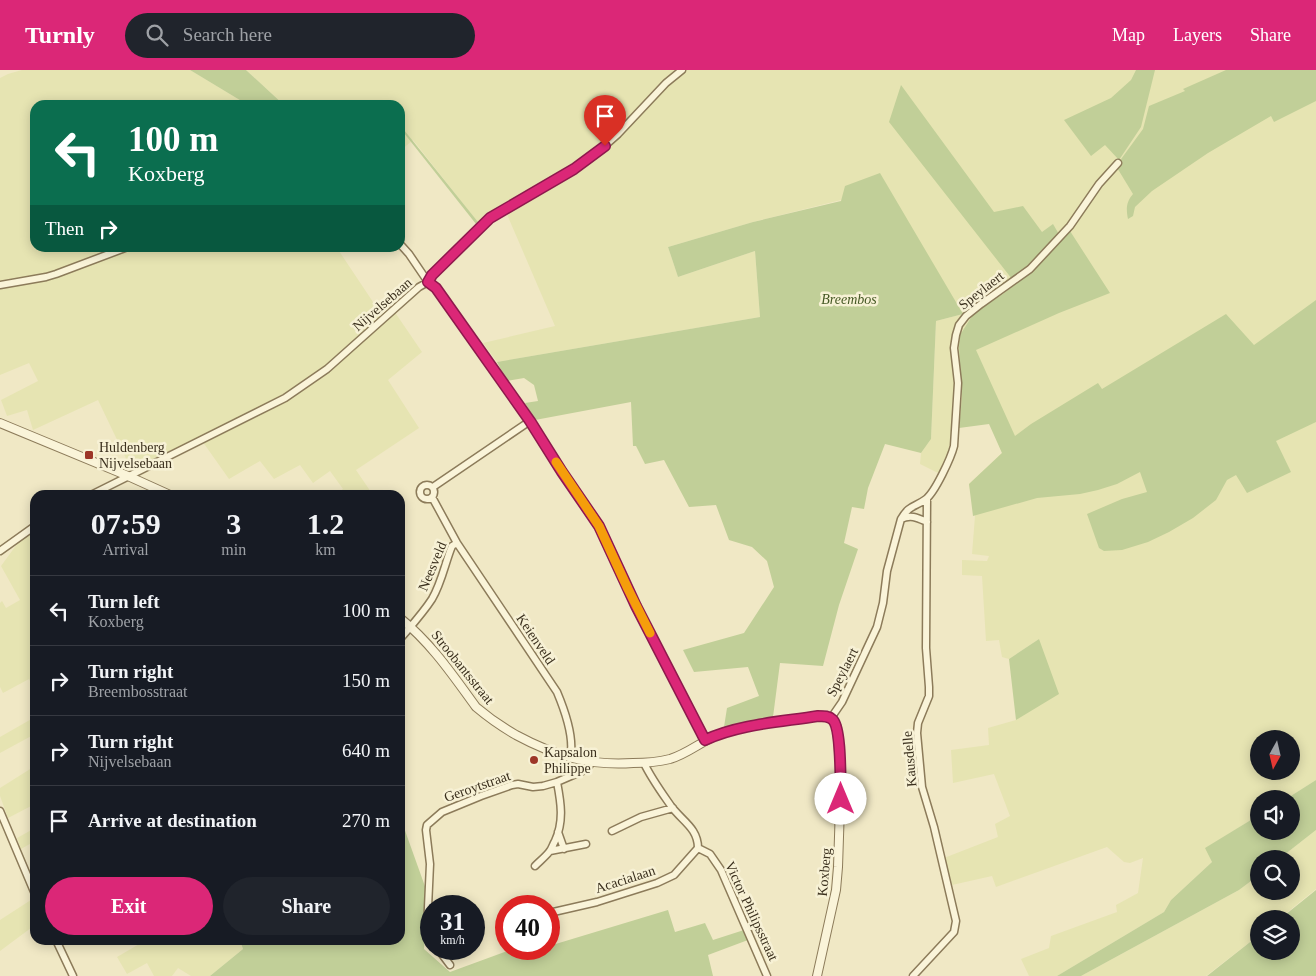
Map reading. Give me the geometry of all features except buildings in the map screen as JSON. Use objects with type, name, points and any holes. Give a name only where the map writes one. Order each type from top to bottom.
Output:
[{"type":"street","name":"Nijvelsebaan","points":[[101,490],[285,398],[327,369],[419,287],[428,282],[432,275],[490,218],[574,169],[592,156],[618,134],[666,83],[682,70]]},
{"type":"street","name":"Speylaert","points":[[831,718],[842,702],[878,627],[887,570],[901,519],[911,507],[927,498],[948,462],[954,446],[958,383],[954,348],[959,325],[966,316],[981,304],[1030,269],[1070,226],[1099,184],[1118,163]]},
{"type":"street","points":[[405,250],[428,282],[436,288],[530,421],[599,526],[636,606],[705,740]]},
{"type":"street","points":[[0,285],[46,277],[114,252]]},
{"type":"street","name":"Neesveld","points":[[405,634],[432,598],[440,582],[452,546],[457,543],[432,498],[425,499],[421,496],[420,489],[428,484],[433,487],[530,421]]},
{"type":"street","points":[[0,423],[159,490]]},
{"type":"street","points":[[432,498],[435,491],[433,487]]},
{"type":"street","points":[[901,519],[913,516],[927,522],[927,498]]},
{"type":"street","name":"Kausdelle","points":[[912,976],[954,932],[956,925],[955,914],[922,787],[917,739],[917,730],[929,696],[926,648],[927,522]]},
{"type":"street","points":[[0,551],[30,530]]},
{"type":"street","name":"Keienveld","points":[[457,543],[557,692],[564,708],[572,746],[570,758]]},
{"type":"street","name":"Stroobantsstraat","points":[[405,622],[434,650],[476,707],[484,714],[526,740],[556,754],[591,763]]},
{"type":"street","points":[[591,763],[644,763],[671,758],[680,755],[705,740],[740,728],[818,716],[828,716],[831,718]]},
{"type":"street","name":"Koxberg","points":[[817,976],[836,890],[839,858],[840,762],[837,727],[831,718]]},
{"type":"street","name":"Geroytstraat","points":[[429,895],[430,864],[426,830],[427,825],[442,812],[504,787],[518,784],[534,787],[557,782],[587,769],[591,763]]},
{"type":"street","name":"Victor Philipsstraat","points":[[644,763],[673,808],[692,829],[698,841],[698,848],[710,854],[721,870],[768,976]]},
{"type":"street","points":[[535,866],[550,851],[561,822],[557,782]]},
{"type":"street","points":[[612,831],[641,816],[673,808]]},
{"type":"street","points":[[0,811],[30,882]]},
{"type":"street","points":[[558,832],[564,849]]},
{"type":"street","points":[[550,851],[586,844]]},
{"type":"street","name":"Acacialaan","points":[[560,910],[597,902],[674,876],[698,848]]},
{"type":"street","points":[[58,945],[73,976]]},
{"type":"street","points":[[446,960],[450,965]]},
{"type":"shaded area","points":[[22,70],[190,70],[240,100],[30,100],[30,252],[340,252],[381,314],[392,308],[422,352],[388,380],[419,428],[356,470],[370,490],[342,490],[343,489],[330,471],[313,483],[300,465],[274,479],[260,461],[229,479],[200,438],[132,471],[98,400],[33,430],[27,410],[7,416],[1,400],[38,381],[29,363],[0,375],[0,78]]},
{"type":"shaded area","points":[[246,70],[1316,70],[1316,780],[1300,790],[1250,790],[1250,821],[1206,848],[1212,862],[1171,900],[1164,912],[1057,976],[1029,976],[1021,959],[1049,948],[1051,936],[1117,912],[1116,905],[1138,893],[1143,858],[1130,863],[1124,862],[1107,847],[996,887],[992,876],[952,885],[944,858],[998,837],[995,824],[1010,816],[994,774],[953,783],[951,750],[989,745],[988,728],[1016,720],[1039,639],[1009,659],[1002,657],[999,640],[986,641],[982,576],[962,575],[962,560],[987,561],[989,556],[972,554],[975,516],[969,484],[1002,453],[990,423],[959,427],[958,441],[952,442],[949,454],[938,473],[920,464],[921,453],[931,439],[936,321],[963,314],[841,200],[753,222],[668,247],[678,277],[755,251],[760,317],[497,362],[483,343],[555,326],[506,212],[492,220],[483,229],[413,140],[405,147],[405,100],[279,100]]},
{"type":"shaded area","points":[[30,533],[30,681],[29,679],[3,693],[0,687],[0,603],[2,601],[6,608],[20,600],[1,566],[20,540]]},
{"type":"shaded area","points":[[30,720],[30,737],[0,753],[0,737]]},
{"type":"shaded area","points":[[30,769],[30,807],[8,818],[0,796],[0,788]]},
{"type":"shaded area","points":[[1316,830],[1316,889],[1290,910],[1250,910],[1250,942],[1206,976],[1081,976],[1239,890],[1250,882],[1250,900],[1300,900],[1300,850],[1290,850]]},
{"type":"shaded area","points":[[30,831],[30,844],[21,849],[17,838]]},
{"type":"shaded area","points":[[30,901],[30,929],[0,951],[0,920]]},
{"type":"shaded area","points":[[137,945],[242,945],[243,949],[210,976],[191,976],[178,968],[172,976],[154,976],[147,963],[127,974],[117,957]]},
{"type":"green space","points":[[190,70],[246,70],[279,100],[240,100]]},
{"type":"green space","points":[[1136,70],[1155,70],[1141,127],[1119,160],[1105,145],[1091,156],[1064,120],[1111,98],[1131,80]]},
{"type":"green space","points":[[1226,70],[1316,70],[1316,101],[1274,122],[1271,116],[1208,153],[1152,191],[1135,207],[1133,216],[1128,219],[1127,206],[1133,194],[1116,166],[1143,129],[1149,106],[1185,91],[1183,89]]},
{"type":"green space","points":[[901,85],[994,212],[1023,206],[1042,232],[1053,224],[1060,236],[1044,254],[1012,279],[889,122]]},
{"type":"green space","points":[[405,131],[478,222],[476,224],[405,134]]},
{"type":"green space","name":"Breembos","points":[[880,173],[963,314],[936,321],[931,439],[921,453],[885,444],[868,488],[864,509],[852,507],[844,543],[858,549],[839,605],[823,666],[780,663],[773,717],[724,727],[727,708],[759,696],[748,667],[694,672],[683,650],[744,633],[774,587],[767,561],[752,547],[729,540],[716,505],[689,507],[664,460],[645,464],[636,446],[633,446],[631,402],[535,420],[525,403],[538,401],[534,385],[524,378],[507,381],[497,362],[760,317],[755,251],[678,277],[668,247],[753,222],[841,201],[845,186]]},
{"type":"green space","points":[[1070,231],[1110,293],[1059,313],[976,350],[1015,436],[1031,424],[1098,383],[1102,389],[1226,314],[1254,345],[1316,300],[1316,422],[1276,441],[1291,472],[1247,493],[1236,475],[1227,480],[1216,500],[1193,518],[1148,542],[1122,550],[1104,551],[1099,548],[1087,514],[1122,499],[1147,492],[1140,472],[1117,484],[1098,490],[1080,494],[1037,498],[973,516],[969,484],[1002,453],[989,424],[959,428],[962,397],[960,335],[974,313],[1003,294],[1032,271]]},
{"type":"green space","points":[[1039,639],[1059,694],[1016,720],[1009,659]]},
{"type":"green space","points":[[1316,780],[1316,830],[1290,850],[1250,850],[1250,882],[1239,890],[1081,976],[1057,976],[1164,912],[1171,900],[1212,862],[1205,848],[1250,820],[1250,840],[1300,840],[1300,790]]},
{"type":"green space","points":[[405,831],[427,892],[427,895],[420,895],[420,960],[436,960],[450,972],[495,956],[495,960],[560,960],[560,943],[668,910],[675,932],[705,923],[713,940],[744,930],[748,940],[708,955],[713,976],[210,976],[243,949],[242,945],[405,945]]},
{"type":"green space","points":[[1316,890],[1316,976],[1207,976],[1250,942],[1250,960],[1300,960],[1300,910],[1291,910]]},
{"type":"slow traffic","points":[[556,462],[599,526],[650,633]]},
{"type":"place","name":"Huldenberg Nijvelsebaan","points":[[89,455]]},
{"type":"place","name":"Kapsalon Philippe","points":[[534,760]]},
{"type":"route","points":[[605,146],[574,169],[496,213],[432,275],[428,282],[436,288],[530,421],[599,526],[636,606],[705,740],[740,728],[828,716],[835,722],[837,727],[841,799]]}]
